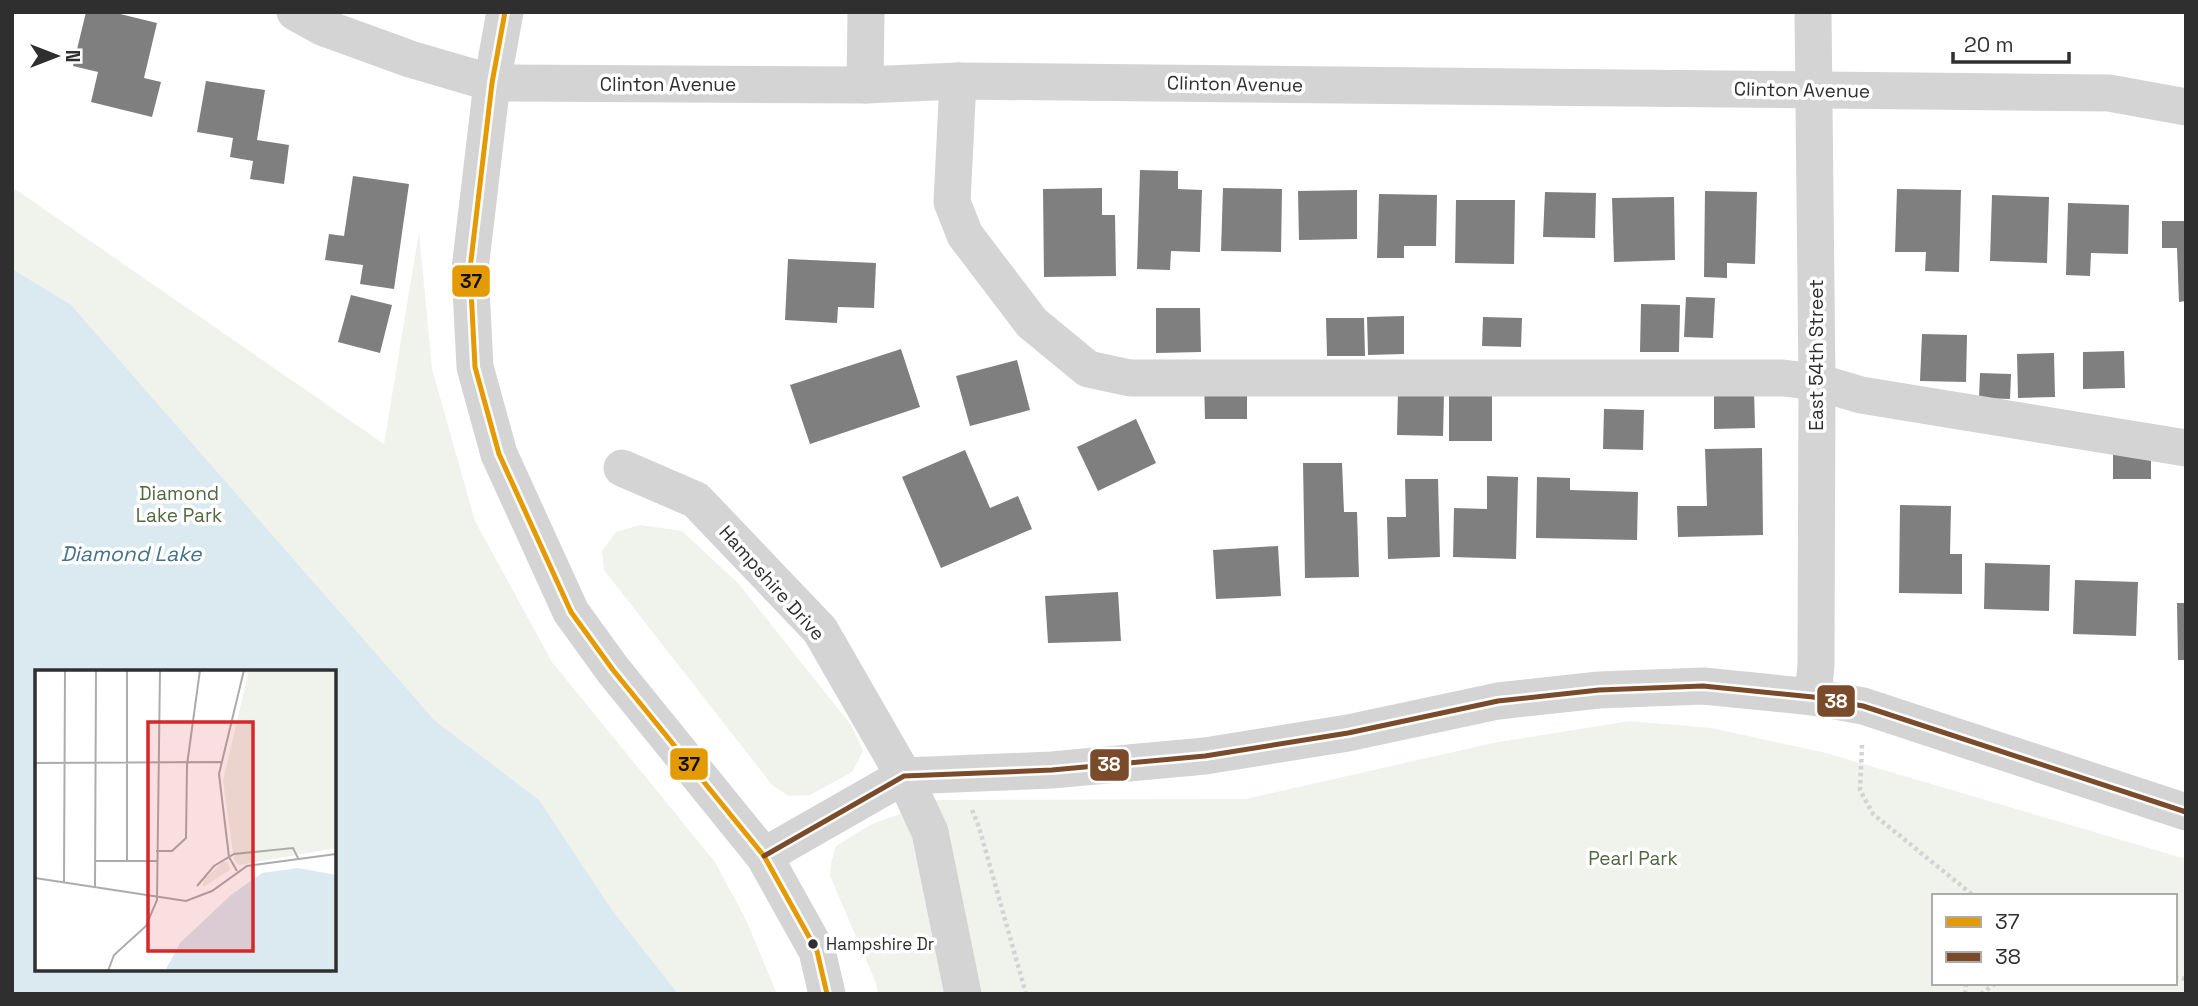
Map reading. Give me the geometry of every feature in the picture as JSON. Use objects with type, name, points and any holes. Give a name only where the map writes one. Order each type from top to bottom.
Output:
[{"type":"street","name":"Clinton Avenue","points":[[295,12],[334,32],[410,59],[492,83],[865,85],[958,81],[2109,93],[2186,107]]},
{"type":"street","points":[[505,12],[492,83],[470,269],[475,368],[499,454],[571,612],[612,670],[764,856],[817,951],[827,994]]},
{"type":"street","points":[[865,85],[866,12]]},
{"type":"street","name":"East 54th Street","points":[[1813,12],[1818,382],[1813,697]]},
{"type":"street","points":[[958,81],[952,202],[965,235],[1032,323],[1088,369],[1130,378],[1783,378],[1818,382],[1861,395],[2186,448]]},
{"type":"street","name":"Hampshire Drive","points":[[622,468],[696,500],[820,631],[904,776],[930,832],[963,994]]},
{"type":"street","points":[[764,856],[904,776],[1052,769],[1205,756],[1348,733],[1498,701],[1599,690],[1703,686],[1813,697],[1863,706],[2186,812]]},
{"type":"path","points":[[1863,741],[1860,790],[1874,814],[1972,894]]},
{"type":"path","points":[[958,774],[979,827],[1026,994]]},
{"type":"green space","name":"Diamond Lake Park","points":[[12,187],[384,444],[419,232],[432,369],[475,521],[552,662],[715,862],[746,920],[777,994],[12,994]]},
{"type":"green space","points":[[640,525],[682,531],[739,584],[851,725],[863,751],[852,772],[810,795],[789,796],[773,786],[604,570],[602,551],[616,532]]},
{"type":"green space","name":"Pearl Park","points":[[1630,721],[1711,728],[1826,753],[2186,859],[2186,994],[878,994],[876,983],[830,876],[836,846],[872,824],[938,800],[1246,799],[1493,743]]},
{"type":"water","name":"Diamond Lake","points":[[12,269],[71,305],[435,721],[539,800],[611,909],[678,994],[12,994]]},
{"type":"building","points":[[86,12],[112,12],[157,23],[144,78],[161,82],[152,117],[91,102],[98,72],[73,66]]},
{"type":"building","points":[[206,81],[265,90],[257,140],[289,145],[284,184],[250,179],[253,161],[230,157],[233,138],[197,132]]},
{"type":"building","points":[[1140,170],[1178,171],[1178,189],[1202,190],[1200,252],[1171,251],[1170,270],[1137,269]]},
{"type":"building","points":[[353,176],[409,184],[394,289],[360,284],[363,265],[325,260],[329,234],[344,236]]},
{"type":"building","points":[[1102,188],[1102,215],[1115,215],[1116,276],[1044,277],[1043,189]]},
{"type":"building","points":[[1223,188],[1282,189],[1281,252],[1221,251]]},
{"type":"building","points":[[1897,189],[1961,190],[1959,272],[1925,271],[1926,252],[1895,252]]},
{"type":"building","points":[[1357,190],[1357,239],[1299,240],[1298,191]]},
{"type":"building","points":[[1705,191],[1757,192],[1755,264],[1727,263],[1727,278],[1704,277]]},
{"type":"building","points":[[1545,192],[1596,193],[1595,238],[1543,237]]},
{"type":"building","points":[[1379,194],[1437,195],[1436,246],[1404,246],[1404,258],[1377,258]]},
{"type":"building","points":[[1992,195],[2049,197],[2047,263],[1990,261]]},
{"type":"building","points":[[1674,197],[1675,260],[1614,262],[1612,198]]},
{"type":"building","points":[[1456,200],[1515,200],[1514,264],[1455,263]]},
{"type":"building","points":[[2068,203],[2129,205],[2128,254],[2091,253],[2090,276],[2066,275]]},
{"type":"building","points":[[2162,221],[2186,221],[2186,301],[2179,302],[2177,248],[2162,248]]},
{"type":"building","points":[[788,259],[876,263],[874,308],[838,307],[837,323],[785,320]]},
{"type":"building","points":[[351,295],[392,305],[380,353],[338,342]]},
{"type":"building","points":[[1686,297],[1715,298],[1713,338],[1684,337]]},
{"type":"building","points":[[1641,304],[1680,305],[1679,352],[1640,352]]},
{"type":"building","points":[[1156,308],[1200,308],[1201,352],[1156,353]]},
{"type":"building","points":[[1404,316],[1404,354],[1368,355],[1367,317]]},
{"type":"building","points":[[1483,317],[1522,318],[1521,347],[1482,346]]},
{"type":"building","points":[[1326,318],[1364,318],[1365,356],[1327,356]]},
{"type":"building","points":[[1922,334],[1967,335],[1966,382],[1920,381]]},
{"type":"building","points":[[901,349],[920,407],[810,444],[790,385]]},
{"type":"building","points":[[2124,351],[2125,388],[2083,389],[2083,352]]},
{"type":"building","points":[[2054,353],[2055,397],[2018,398],[2017,354]]},
{"type":"building","points":[[1017,360],[1030,410],[970,426],[956,376]]},
{"type":"building","points":[[1980,373],[2011,374],[2010,399],[1979,398]]},
{"type":"building","points":[[1247,380],[1247,419],[1205,419],[1204,381]]},
{"type":"building","points":[[1714,388],[1754,388],[1755,428],[1714,429]]},
{"type":"building","points":[[1398,391],[1444,393],[1443,436],[1397,435]]},
{"type":"building","points":[[1492,391],[1492,441],[1449,441],[1449,392]]},
{"type":"building","points":[[1604,409],[1644,410],[1643,450],[1603,449]]},
{"type":"building","points":[[1136,419],[1156,463],[1098,491],[1077,447]]},
{"type":"building","points":[[1762,448],[1763,535],[1678,537],[1677,506],[1707,506],[1705,449]]},
{"type":"building","points":[[2113,448],[2151,448],[2151,479],[2113,479]]},
{"type":"building","points":[[965,450],[990,508],[1018,496],[1032,529],[941,568],[902,477]]},
{"type":"building","points":[[1303,463],[1342,463],[1344,512],[1357,512],[1359,577],[1305,578]]},
{"type":"building","points":[[1487,476],[1518,477],[1516,559],[1453,557],[1454,508],[1487,509]]},
{"type":"building","points":[[1537,477],[1570,478],[1570,490],[1638,492],[1637,540],[1536,538]]},
{"type":"building","points":[[1405,479],[1438,479],[1440,557],[1388,559],[1387,517],[1406,517]]},
{"type":"building","points":[[1900,505],[1951,506],[1950,554],[1962,554],[1962,594],[1899,593]]},
{"type":"building","points":[[1278,546],[1281,596],[1216,599],[1213,550]]},
{"type":"building","points":[[1985,563],[2050,565],[2049,611],[1984,609]]},
{"type":"building","points":[[2075,580],[2138,582],[2136,636],[2073,634]]},
{"type":"building","points":[[1118,592],[1121,641],[1048,643],[1045,596]]},
{"type":"building","points":[[2177,603],[2186,603],[2186,660],[2178,660]]},
{"type":"transit line","name":"37","points":[[505,12],[492,83],[470,269],[475,367],[499,454],[571,612],[613,670],[764,856],[817,951],[827,994]]},
{"type":"transit line","name":"38","points":[[764,856],[904,776],[1052,770],[1205,756],[1348,733],[1498,701],[1599,690],[1703,686],[1813,697],[1863,706],[2186,812]]},
{"type":"place","name":"Hampshire Dr","points":[[813,944]]}]
